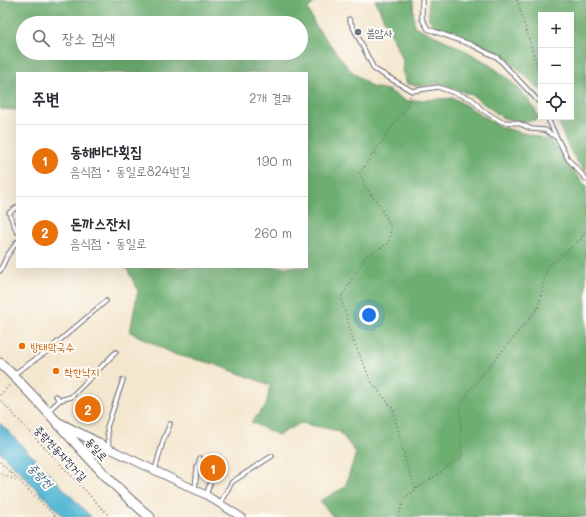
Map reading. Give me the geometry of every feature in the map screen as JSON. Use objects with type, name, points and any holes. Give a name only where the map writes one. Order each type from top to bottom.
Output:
[{"type":"street","name":"동일로","points":[[0,363],[47,412],[101,473],[150,517]]},
{"type":"street","points":[[56,422],[195,489],[241,517]]},
{"type":"street","points":[[87,456],[96,447],[106,446]]},
{"type":"lane","points":[[422,0],[422,19],[428,29],[498,58],[538,101]]},
{"type":"lane","points":[[349,19],[374,69],[412,91],[438,87],[472,99],[482,110],[502,122],[518,123],[532,129],[545,130],[557,138]]},
{"type":"lane","points":[[548,120],[568,159],[586,179]]},
{"type":"lane","points":[[16,208],[9,213],[16,230]]},
{"type":"lane","points":[[0,271],[7,256],[16,243]]},
{"type":"lane","points":[[13,375],[46,352],[106,301]]},
{"type":"lane","points":[[47,412],[60,400],[71,397],[116,352]]},
{"type":"lane","points":[[106,446],[107,427],[123,380]]},
{"type":"lane","points":[[56,396],[60,400]]},
{"type":"lane","points":[[155,470],[163,441],[170,424]]},
{"type":"lane","points":[[220,503],[232,482],[272,456]]},
{"type":"lane","points":[[195,489],[200,458]]},
{"type":"lane","points":[[206,495],[210,484]]},
{"type":"path","points":[[517,0],[538,69]]},
{"type":"path","points":[[412,91],[406,108],[360,173],[366,188],[378,202],[391,228],[389,243],[366,256],[341,297],[353,340],[371,381],[393,409],[406,463],[416,489]]},
{"type":"path","points":[[398,517],[405,497],[462,457],[460,404],[538,308],[548,268],[581,238],[586,229]]},
{"type":"path","points":[[0,395],[10,386]]},
{"type":"path","name":"중랑천동자전거길","points":[[0,400],[110,517]]},
{"type":"path","points":[[0,462],[56,517]]},
{"type":"path","points":[[0,473],[20,482]]},
{"type":"green space","points":[[0,0],[317,0],[308,9],[315,25],[349,69],[372,87],[388,90],[406,101],[454,98],[501,127],[550,140],[586,187],[586,517],[333,517],[320,501],[345,487],[356,453],[339,431],[301,423],[278,435],[251,422],[266,406],[270,385],[211,363],[176,355],[130,332],[138,290],[127,268],[308,268],[308,72],[16,72],[16,110],[0,109]]},
{"type":"green space","points":[[375,0],[413,0],[414,26],[468,52],[486,62],[502,74],[517,87],[530,102],[538,116],[538,119],[525,122],[503,118],[472,95],[439,83],[420,86],[407,84],[402,71],[403,60]]},
{"type":"green space","points":[[428,0],[586,0],[586,172],[575,159],[568,147],[558,120],[574,120],[574,12],[538,12],[538,88],[516,67],[496,51],[436,27],[429,20]]},
{"type":"water","name":"중랑천","points":[[0,423],[91,517],[64,517],[0,452]]},
{"type":"place","name":"불암사","points":[[358,32]]},
{"type":"place","name":"방태막국수","points":[[22,346]]},
{"type":"place","name":"착한낙지","points":[[56,371]]},
{"type":"place","name":"돈까스잔치","points":[[88,409]]},
{"type":"place","name":"동해바다횟집","points":[[213,468]]}]
